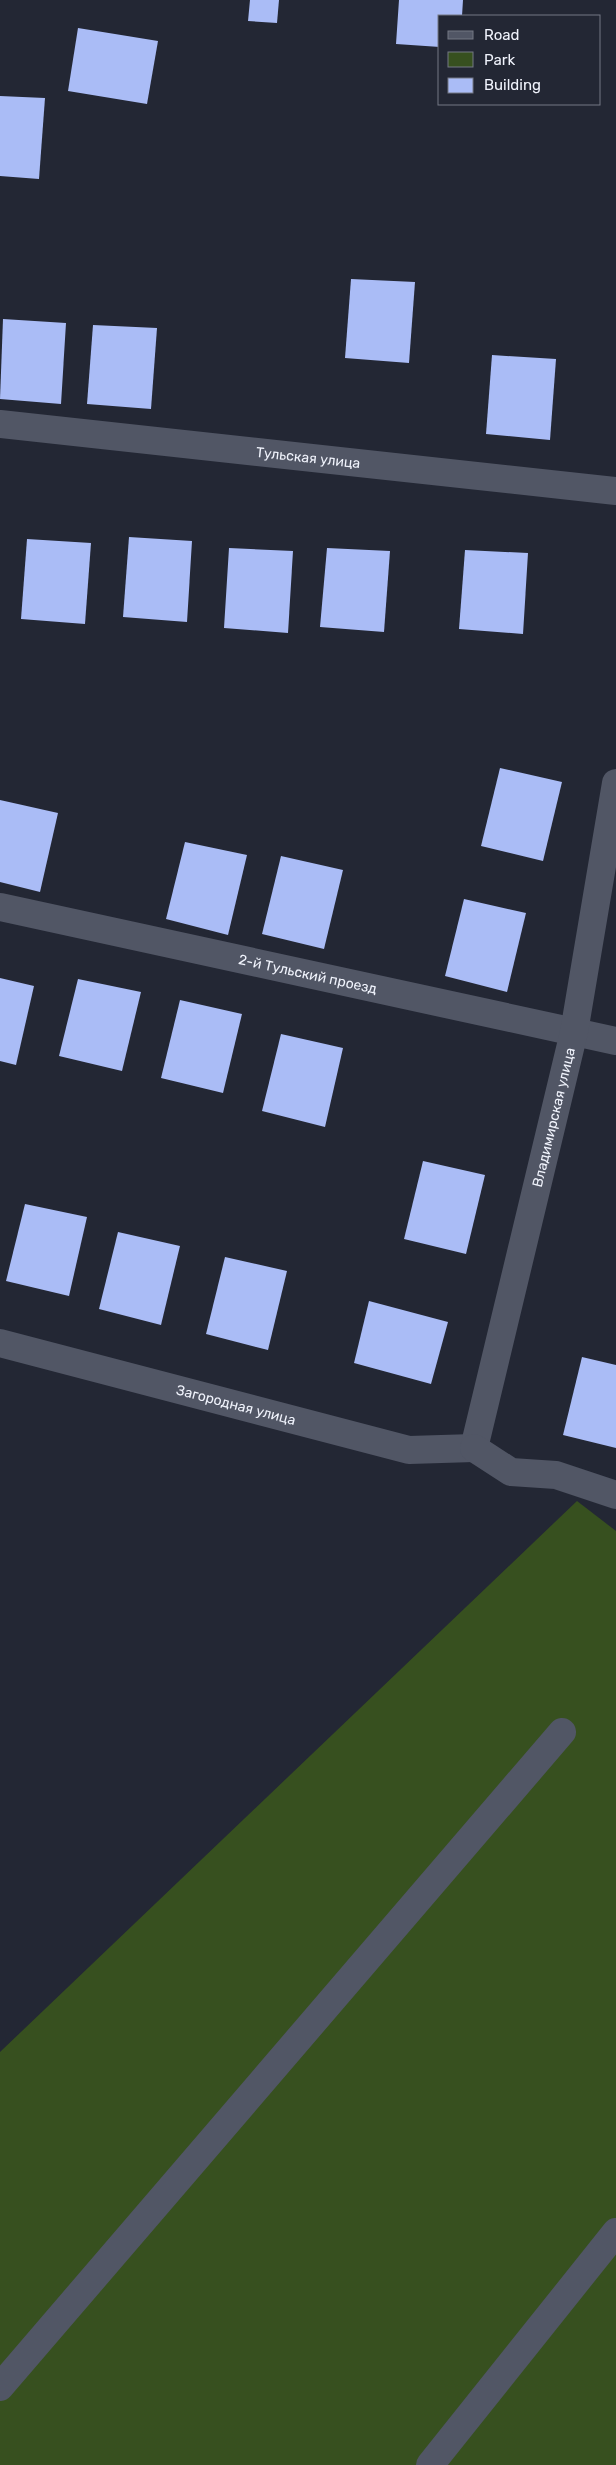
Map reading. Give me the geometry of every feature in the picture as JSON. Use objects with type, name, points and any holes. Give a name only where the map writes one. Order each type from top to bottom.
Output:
[{"type":"street","name":"Тульская улица","points":[[0,424],[616,491]]},
{"type":"street","name":"Владимирская улица","points":[[474,1448],[574,1032],[616,783]]},
{"type":"street","name":"2-й Тульский проезд","points":[[0,907],[616,1041]]},
{"type":"street","name":"Загородная улица","points":[[0,1343],[409,1450],[474,1448]]},
{"type":"street","points":[[474,1448],[511,1472],[556,1475],[616,1495]]},
{"type":"street","points":[[0,2387],[562,1732]]},
{"type":"street","points":[[430,2465],[616,2232]]},
{"type":"green space","points":[[577,1501],[616,1531],[616,2465],[0,2465],[0,2052]]},
{"type":"building","points":[[250,0],[279,0],[277,23],[248,21]]},
{"type":"building","points":[[399,0],[463,0],[462,15],[438,15],[438,47],[396,44]]},
{"type":"building","points":[[78,28],[158,41],[147,104],[68,91]]},
{"type":"building","points":[[0,96],[45,98],[39,179],[0,176]]},
{"type":"building","points":[[351,279],[415,282],[409,363],[345,358]]},
{"type":"building","points":[[3,319],[66,323],[61,404],[0,399]]},
{"type":"building","points":[[93,325],[157,328],[151,409],[87,404]]},
{"type":"building","points":[[492,355],[556,359],[550,440],[486,434]]},
{"type":"building","points":[[129,537],[192,541],[187,622],[123,617]]},
{"type":"building","points":[[27,539],[91,543],[85,624],[21,619]]},
{"type":"building","points":[[229,548],[293,551],[288,633],[224,628]]},
{"type":"building","points":[[327,548],[390,551],[384,632],[320,627]]},
{"type":"building","points":[[465,550],[528,553],[523,634],[459,629]]},
{"type":"building","points":[[500,768],[562,782],[543,861],[481,846]]},
{"type":"building","points":[[0,800],[58,813],[40,892],[0,882]]},
{"type":"building","points":[[185,842],[247,855],[228,935],[166,919]]},
{"type":"building","points":[[281,856],[343,870],[324,949],[262,934]]},
{"type":"building","points":[[464,899],[526,913],[507,992],[445,976]]},
{"type":"building","points":[[0,978],[34,986],[16,1065],[0,1061]]},
{"type":"building","points":[[78,979],[141,992],[122,1071],[59,1056]]},
{"type":"building","points":[[180,1000],[242,1014],[223,1093],[161,1078]]},
{"type":"building","points":[[281,1034],[343,1048],[325,1127],[262,1111]]},
{"type":"building","points":[[423,1161],[485,1175],[466,1254],[404,1239]]},
{"type":"building","points":[[25,1204],[87,1217],[69,1296],[6,1281]]},
{"type":"building","points":[[118,1232],[180,1246],[161,1325],[99,1309]]},
{"type":"building","points":[[225,1257],[287,1271],[268,1350],[206,1334]]},
{"type":"building","points":[[369,1301],[448,1322],[431,1384],[354,1363]]},
{"type":"building","points":[[582,1357],[616,1365],[616,1448],[563,1435]]}]
